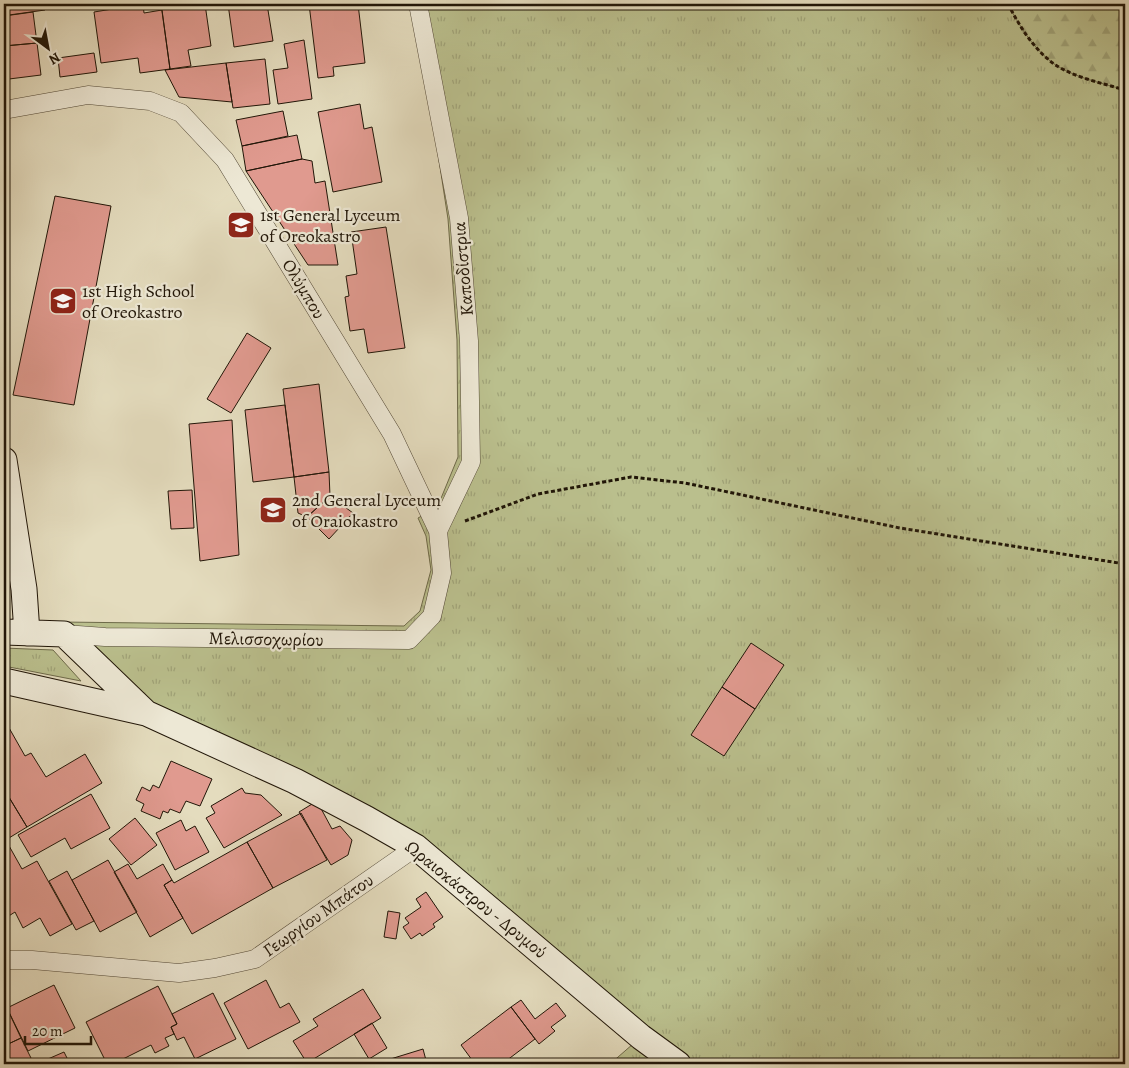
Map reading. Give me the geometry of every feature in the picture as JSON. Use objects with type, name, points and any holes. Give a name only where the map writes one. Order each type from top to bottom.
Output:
[{"type":"main road","points":[[4,460],[24,589],[15,632]]},
{"type":"main road","name":"Μελισσοχωρίου","points":[[15,632],[64,634]]},
{"type":"main road","points":[[64,634],[146,713]]},
{"type":"main road","points":[[4,681],[146,713]]},
{"type":"main road","name":"Ωραιοκάστρου - Δρυμού","points":[[146,713],[294,781],[416,847],[641,1037],[678,1064]]},
{"type":"street","name":"Καποδίστρια","points":[[418,4],[459,218],[469,341],[471,462],[438,531]]},
{"type":"street","name":"Ολύμπου","points":[[4,110],[88,95],[150,101],[181,113],[225,160],[392,434],[438,531]]},
{"type":"street","name":"Μελισσοχωρίου","points":[[64,634],[105,637],[409,640],[432,616],[442,573],[438,531]]},
{"type":"street","name":"Γεωργίου Μπάτου","points":[[4,960],[32,960],[179,973],[215,968],[255,959],[416,847]]},
{"type":"path","points":[[1008,4],[1021,29],[1050,61],[1077,76],[1125,90]]},
{"type":"path","points":[[438,531],[538,494],[630,477],[685,483],[900,528],[1125,564]]},
{"type":"green space","points":[[415,4],[1125,4],[1125,1064],[610,1064],[641,1037],[416,847],[146,713],[61,622],[404,626],[420,611],[431,570],[426,536],[418,518],[437,508],[458,457],[457,340],[448,219]]},
{"type":"green space","points":[[1008,4],[1125,4],[1125,90],[1085,78],[1056,66],[1031,41]]},
{"type":"green space","points":[[4,648],[53,650],[81,681],[4,666]]},
{"type":"building","points":[[8,4],[44,4],[45,10],[9,15]]},
{"type":"building","points":[[143,4],[144,13],[162,10],[170,69],[140,73],[138,58],[101,63],[94,12]]},
{"type":"building","points":[[161,4],[205,4],[211,46],[188,50],[191,66],[170,69]]},
{"type":"building","points":[[228,4],[267,4],[273,41],[234,47]]},
{"type":"building","points":[[309,4],[358,4],[365,63],[333,67],[334,76],[318,78]]},
{"type":"building","points":[[33,12],[37,43],[4,46],[4,16]]},
{"type":"building","points":[[4,40],[9,79],[4,80]]},
{"type":"building","points":[[304,40],[312,99],[278,104],[273,70],[288,68],[284,44]]},
{"type":"building","points":[[37,43],[41,75],[9,79],[4,46]]},
{"type":"building","points":[[94,53],[97,72],[60,77],[58,58]]},
{"type":"building","points":[[265,59],[270,104],[233,108],[226,63]]},
{"type":"building","points":[[226,63],[232,102],[179,97],[165,70]]},
{"type":"building","points":[[360,104],[364,129],[372,127],[382,182],[333,192],[318,112]]},
{"type":"building","points":[[283,111],[288,136],[242,146],[236,120]]},
{"type":"building","points":[[297,135],[302,159],[246,171],[242,146]]},
{"type":"building","points":[[302,159],[312,161],[315,183],[325,181],[338,265],[308,265],[246,171]]},
{"type":"building","name":"1st High School of Oreokastro","points":[[55,196],[111,206],[74,405],[13,395]]},
{"type":"building","points":[[386,227],[405,348],[368,353],[364,329],[350,331],[345,297],[349,296],[346,276],[357,274],[351,232]]},
{"type":"building","points":[[247,333],[271,348],[231,413],[207,399]]},
{"type":"building","points":[[319,384],[329,472],[294,477],[283,389]]},
{"type":"building","points":[[285,405],[294,477],[253,482],[245,410]]},
{"type":"building","points":[[232,420],[239,555],[200,561],[189,424]]},
{"type":"building","points":[[329,472],[330,496],[307,517],[298,513],[294,477]]},
{"type":"building","points":[[192,490],[194,528],[171,529],[168,491]]},
{"type":"building","points":[[330,496],[353,513],[329,539],[307,517]]},
{"type":"building","points":[[751,643],[784,665],[755,709],[722,687]]},
{"type":"building","points":[[722,687],[755,709],[724,756],[691,735]]},
{"type":"building","points":[[4,719],[25,756],[31,753],[46,777],[85,754],[102,783],[27,827],[4,789]]},
{"type":"building","points":[[171,761],[212,779],[200,806],[186,801],[180,813],[170,809],[168,813],[163,811],[160,819],[141,811],[144,804],[136,800],[142,787],[150,791],[153,785],[159,788]]},
{"type":"building","points":[[242,788],[245,793],[261,795],[282,815],[224,848],[206,818],[215,813],[211,806]]},
{"type":"building","points":[[4,789],[27,827],[4,841]]},
{"type":"building","points":[[91,794],[110,828],[71,849],[65,838],[31,857],[18,835]]},
{"type":"building","points":[[317,801],[332,829],[340,826],[352,840],[348,855],[331,865],[299,812]]},
{"type":"building","points":[[301,813],[327,860],[273,888],[247,842]]},
{"type":"building","points":[[135,818],[157,845],[131,865],[109,839]]},
{"type":"building","points":[[181,820],[186,831],[195,826],[209,852],[175,870],[156,833]]},
{"type":"building","points":[[247,842],[273,888],[192,934],[164,885],[172,880],[174,883]]},
{"type":"building","points":[[8,844],[22,869],[37,861],[72,924],[50,936],[40,918],[23,928],[15,912],[4,919],[4,847]]},
{"type":"building","points":[[108,860],[137,912],[100,932],[72,880]]},
{"type":"building","points":[[128,864],[137,879],[163,864],[172,880],[164,885],[183,918],[150,937],[114,872]]},
{"type":"building","points":[[67,871],[94,921],[76,930],[49,881]]},
{"type":"building","points":[[426,892],[443,917],[433,924],[435,927],[422,936],[420,933],[411,939],[403,927],[409,923],[405,918],[421,907],[416,899]]},
{"type":"building","points":[[388,911],[400,913],[396,939],[384,937]]},
{"type":"building","points":[[266,980],[280,1008],[289,1003],[300,1022],[248,1049],[224,1003]]},
{"type":"building","points":[[54,985],[75,1028],[28,1051],[7,1008]]},
{"type":"building","points":[[158,986],[177,1024],[171,1027],[174,1034],[165,1038],[169,1046],[155,1053],[151,1045],[113,1064],[107,1064],[86,1022]]},
{"type":"building","points":[[363,989],[381,1018],[307,1063],[293,1041],[318,1026],[313,1019]]},
{"type":"building","points":[[213,993],[236,1039],[195,1059],[184,1037],[177,1040],[171,1027],[177,1024],[172,1014]]},
{"type":"building","points":[[521,1000],[535,1019],[556,1003],[566,1016],[551,1027],[555,1031],[539,1044],[511,1007]]},
{"type":"building","points":[[4,1002],[21,1038],[4,1046]]},
{"type":"building","points":[[511,1007],[535,1039],[502,1064],[475,1064],[461,1045]]},
{"type":"building","points":[[372,1023],[387,1048],[369,1059],[354,1034]]},
{"type":"building","points":[[21,1038],[34,1064],[4,1064],[4,1046]]},
{"type":"building","points":[[423,1049],[427,1064],[385,1064],[384,1061]]},
{"type":"building","points":[[64,1052],[70,1064],[42,1064],[41,1062]]},
{"type":"place","name":"1st General Lyceum of Oreokastro","points":[[241,225]]},
{"type":"place","name":"1st High School of Oreokastro","points":[[63,301]]},
{"type":"place","name":"2nd General Lyceum of Oraiokastro","points":[[273,510]]}]
